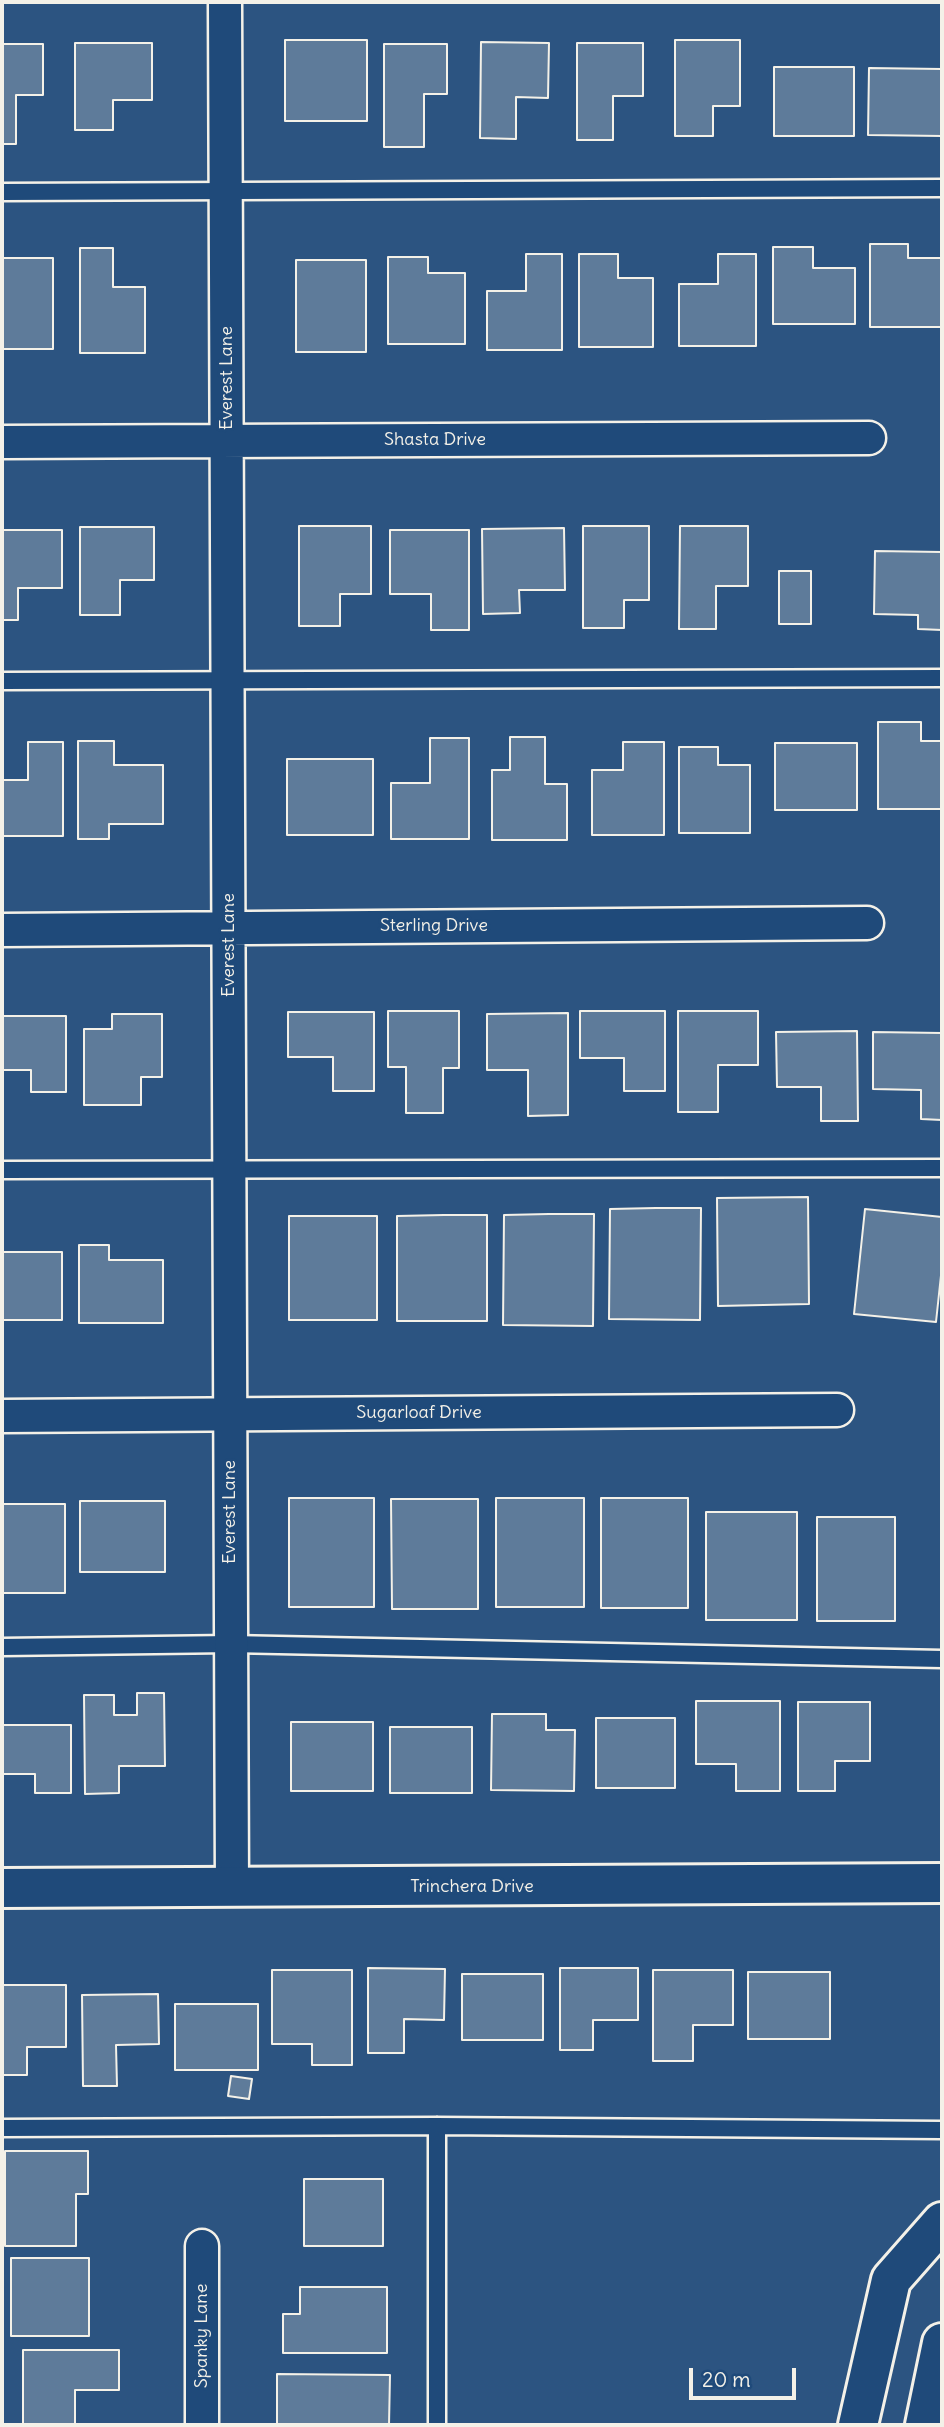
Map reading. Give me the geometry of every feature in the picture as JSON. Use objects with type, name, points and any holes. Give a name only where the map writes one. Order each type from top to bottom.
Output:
[{"type":"street","name":"Everest Lane","points":[[225,2],[232,1888]]},
{"type":"street","name":"Shasta Drive","points":[[2,442],[869,438]]},
{"type":"street","name":"Sterling Drive","points":[[2,930],[867,923]]},
{"type":"street","name":"Sugarloaf Drive","points":[[2,1416],[836,1410]]},
{"type":"street","name":"Trinchera Drive","points":[[2,1888],[942,1884]]},
{"type":"street","points":[[858,2425],[891,2280],[942,2221]]},
{"type":"street","name":"Spanky Lane","points":[[202,2246],[202,2425]]},
{"type":"street","points":[[925,2425],[942,2343]]},
{"type":"lane","points":[[2,192],[942,188]]},
{"type":"lane","points":[[2,681],[942,678]]},
{"type":"lane","points":[[2,1170],[942,1168]]},
{"type":"lane","points":[[2,1647],[231,1644],[942,1659]]},
{"type":"lane","points":[[2,2128],[437,2126],[942,2130]]},
{"type":"lane","points":[[437,2126],[437,2425]]},
{"type":"building","points":[[285,40],[367,40],[367,121],[285,121]]},
{"type":"building","points":[[675,40],[740,40],[740,106],[713,106],[713,136],[675,136]]},
{"type":"building","points":[[481,42],[549,43],[548,98],[516,97],[516,139],[480,138]]},
{"type":"building","points":[[75,43],[152,43],[152,100],[113,100],[113,130],[75,130]]},
{"type":"building","points":[[577,43],[643,43],[643,96],[613,96],[613,140],[577,140]]},
{"type":"building","points":[[2,44],[43,44],[43,95],[16,95],[16,144],[2,144]]},
{"type":"building","points":[[384,44],[447,44],[447,94],[424,94],[424,147],[384,147]]},
{"type":"building","points":[[774,67],[854,67],[854,136],[774,136]]},
{"type":"building","points":[[869,68],[942,69],[942,136],[868,135]]},
{"type":"building","points":[[870,244],[908,244],[908,258],[942,258],[942,327],[870,327]]},
{"type":"building","points":[[773,247],[813,247],[813,268],[855,268],[855,324],[773,324]]},
{"type":"building","points":[[80,248],[113,248],[113,287],[145,287],[145,353],[80,353]]},
{"type":"building","points":[[526,254],[562,254],[562,350],[487,350],[487,291],[526,291]]},
{"type":"building","points":[[579,254],[618,254],[618,278],[653,278],[653,347],[579,347]]},
{"type":"building","points":[[718,254],[756,254],[756,346],[679,346],[679,284],[718,284]]},
{"type":"building","points":[[388,257],[428,257],[428,273],[465,273],[465,344],[388,344]]},
{"type":"building","points":[[2,258],[53,258],[53,349],[2,349]]},
{"type":"building","points":[[296,260],[366,260],[366,352],[296,352]]},
{"type":"building","points":[[299,526],[371,526],[371,594],[340,594],[340,626],[299,626]]},
{"type":"building","points":[[583,526],[649,526],[649,600],[624,600],[624,628],[583,628]]},
{"type":"building","points":[[680,526],[748,526],[748,586],[716,586],[716,629],[679,629]]},
{"type":"building","points":[[80,527],[154,527],[154,580],[120,580],[120,615],[80,615]]},
{"type":"building","points":[[564,528],[565,590],[519,590],[520,613],[483,614],[482,529]]},
{"type":"building","points":[[2,530],[62,530],[62,588],[18,588],[18,620],[2,620]]},
{"type":"building","points":[[390,530],[469,530],[469,630],[431,630],[431,594],[390,594]]},
{"type":"building","points":[[875,551],[942,552],[942,630],[918,629],[918,615],[874,614]]},
{"type":"building","points":[[779,571],[811,571],[811,624],[779,624]]},
{"type":"building","points":[[878,722],[921,722],[921,741],[942,741],[942,809],[878,809]]},
{"type":"building","points":[[510,737],[545,737],[545,784],[567,784],[567,840],[492,840],[492,770],[510,770]]},
{"type":"building","points":[[430,738],[469,738],[469,839],[391,839],[391,783],[430,783]]},
{"type":"building","points":[[78,741],[114,741],[114,765],[163,765],[163,824],[109,824],[109,839],[78,839]]},
{"type":"building","points":[[28,742],[63,742],[63,836],[2,836],[2,780],[28,780]]},
{"type":"building","points":[[623,742],[664,742],[664,835],[592,835],[592,770],[623,770]]},
{"type":"building","points":[[775,743],[857,743],[857,810],[775,810]]},
{"type":"building","points":[[679,747],[718,747],[718,765],[750,765],[750,833],[679,833]]},
{"type":"building","points":[[287,759],[373,759],[373,835],[287,835]]},
{"type":"building","points":[[388,1011],[459,1011],[459,1068],[443,1068],[443,1113],[406,1113],[406,1067],[388,1067]]},
{"type":"building","points":[[580,1011],[665,1011],[665,1091],[624,1091],[624,1058],[580,1058]]},
{"type":"building","points":[[678,1011],[758,1011],[758,1065],[718,1065],[718,1112],[678,1112]]},
{"type":"building","points":[[288,1012],[374,1012],[374,1091],[333,1091],[333,1057],[288,1057]]},
{"type":"building","points":[[568,1013],[568,1115],[528,1116],[528,1070],[487,1070],[487,1014]]},
{"type":"building","points":[[112,1014],[162,1014],[162,1077],[141,1077],[141,1105],[84,1105],[84,1029],[112,1029]]},
{"type":"building","points":[[2,1016],[66,1016],[66,1092],[31,1092],[31,1070],[2,1070]]},
{"type":"building","points":[[857,1031],[858,1121],[821,1121],[821,1087],[777,1087],[776,1032]]},
{"type":"building","points":[[873,1032],[942,1033],[942,1120],[921,1119],[921,1090],[873,1089]]},
{"type":"building","points":[[808,1197],[809,1304],[718,1306],[717,1198]]},
{"type":"building","points":[[701,1208],[700,1320],[609,1319],[610,1209]]},
{"type":"building","points":[[865,1209],[942,1217],[942,1266],[936,1322],[854,1314]]},
{"type":"building","points":[[594,1214],[593,1326],[503,1325],[504,1215]]},
{"type":"building","points":[[487,1215],[487,1321],[397,1321],[397,1216]]},
{"type":"building","points":[[289,1216],[377,1216],[377,1320],[289,1320]]},
{"type":"building","points":[[79,1245],[109,1245],[109,1260],[163,1260],[163,1323],[79,1323]]},
{"type":"building","points":[[2,1252],[62,1252],[62,1320],[2,1320]]},
{"type":"building","points":[[289,1498],[374,1498],[374,1607],[289,1607]]},
{"type":"building","points":[[496,1498],[584,1498],[584,1607],[496,1607]]},
{"type":"building","points":[[601,1498],[688,1498],[688,1608],[601,1608]]},
{"type":"building","points":[[391,1499],[478,1499],[478,1609],[392,1609]]},
{"type":"building","points":[[80,1501],[165,1501],[165,1572],[80,1572]]},
{"type":"building","points":[[2,1504],[65,1504],[65,1593],[2,1593]]},
{"type":"building","points":[[706,1512],[797,1512],[797,1620],[706,1620]]},
{"type":"building","points":[[817,1517],[895,1517],[895,1621],[817,1621]]},
{"type":"building","points":[[137,1693],[164,1693],[165,1766],[119,1766],[119,1793],[85,1794],[84,1695],[114,1695],[114,1715],[137,1715]]},
{"type":"building","points":[[696,1701],[780,1701],[780,1791],[736,1791],[736,1764],[696,1764]]},
{"type":"building","points":[[798,1702],[870,1702],[870,1761],[835,1761],[835,1791],[798,1791]]},
{"type":"building","points":[[492,1714],[546,1714],[546,1730],[575,1730],[574,1791],[491,1790]]},
{"type":"building","points":[[596,1718],[675,1718],[675,1788],[596,1788]]},
{"type":"building","points":[[291,1722],[373,1722],[373,1791],[291,1791]]},
{"type":"building","points":[[2,1725],[71,1725],[71,1793],[35,1793],[35,1774],[2,1774]]},
{"type":"building","points":[[390,1727],[472,1727],[472,1793],[390,1793]]},
{"type":"building","points":[[368,1968],[445,1969],[444,2020],[404,2019],[404,2053],[368,2053]]},
{"type":"building","points":[[560,1968],[638,1968],[638,2020],[593,2020],[593,2050],[560,2050]]},
{"type":"building","points":[[272,1970],[352,1970],[352,2065],[312,2065],[312,2044],[272,2044]]},
{"type":"building","points":[[653,1970],[733,1970],[733,2025],[693,2025],[693,2061],[653,2061]]},
{"type":"building","points":[[748,1972],[830,1972],[830,2039],[748,2039]]},
{"type":"building","points":[[462,1974],[543,1974],[543,2040],[462,2040]]},
{"type":"building","points":[[2,1985],[66,1985],[66,2047],[27,2047],[27,2075],[2,2075]]},
{"type":"building","points":[[158,1994],[159,2044],[116,2045],[117,2086],[83,2086],[82,1995]]},
{"type":"building","points":[[175,2004],[258,2004],[258,2070],[175,2070]]},
{"type":"building","points":[[231,2076],[252,2079],[249,2099],[228,2096]]},
{"type":"building","points":[[5,2151],[88,2151],[88,2194],[76,2194],[76,2246],[5,2246]]},
{"type":"building","points":[[304,2179],[383,2179],[383,2246],[304,2246]]},
{"type":"building","points":[[11,2258],[89,2258],[89,2336],[11,2336]]},
{"type":"building","points":[[300,2287],[387,2287],[387,2353],[283,2353],[283,2314],[300,2314]]},
{"type":"building","points":[[23,2350],[119,2350],[119,2390],[75,2390],[75,2425],[23,2425]]},
{"type":"building","points":[[277,2374],[390,2375],[389,2425],[277,2425]]}]
